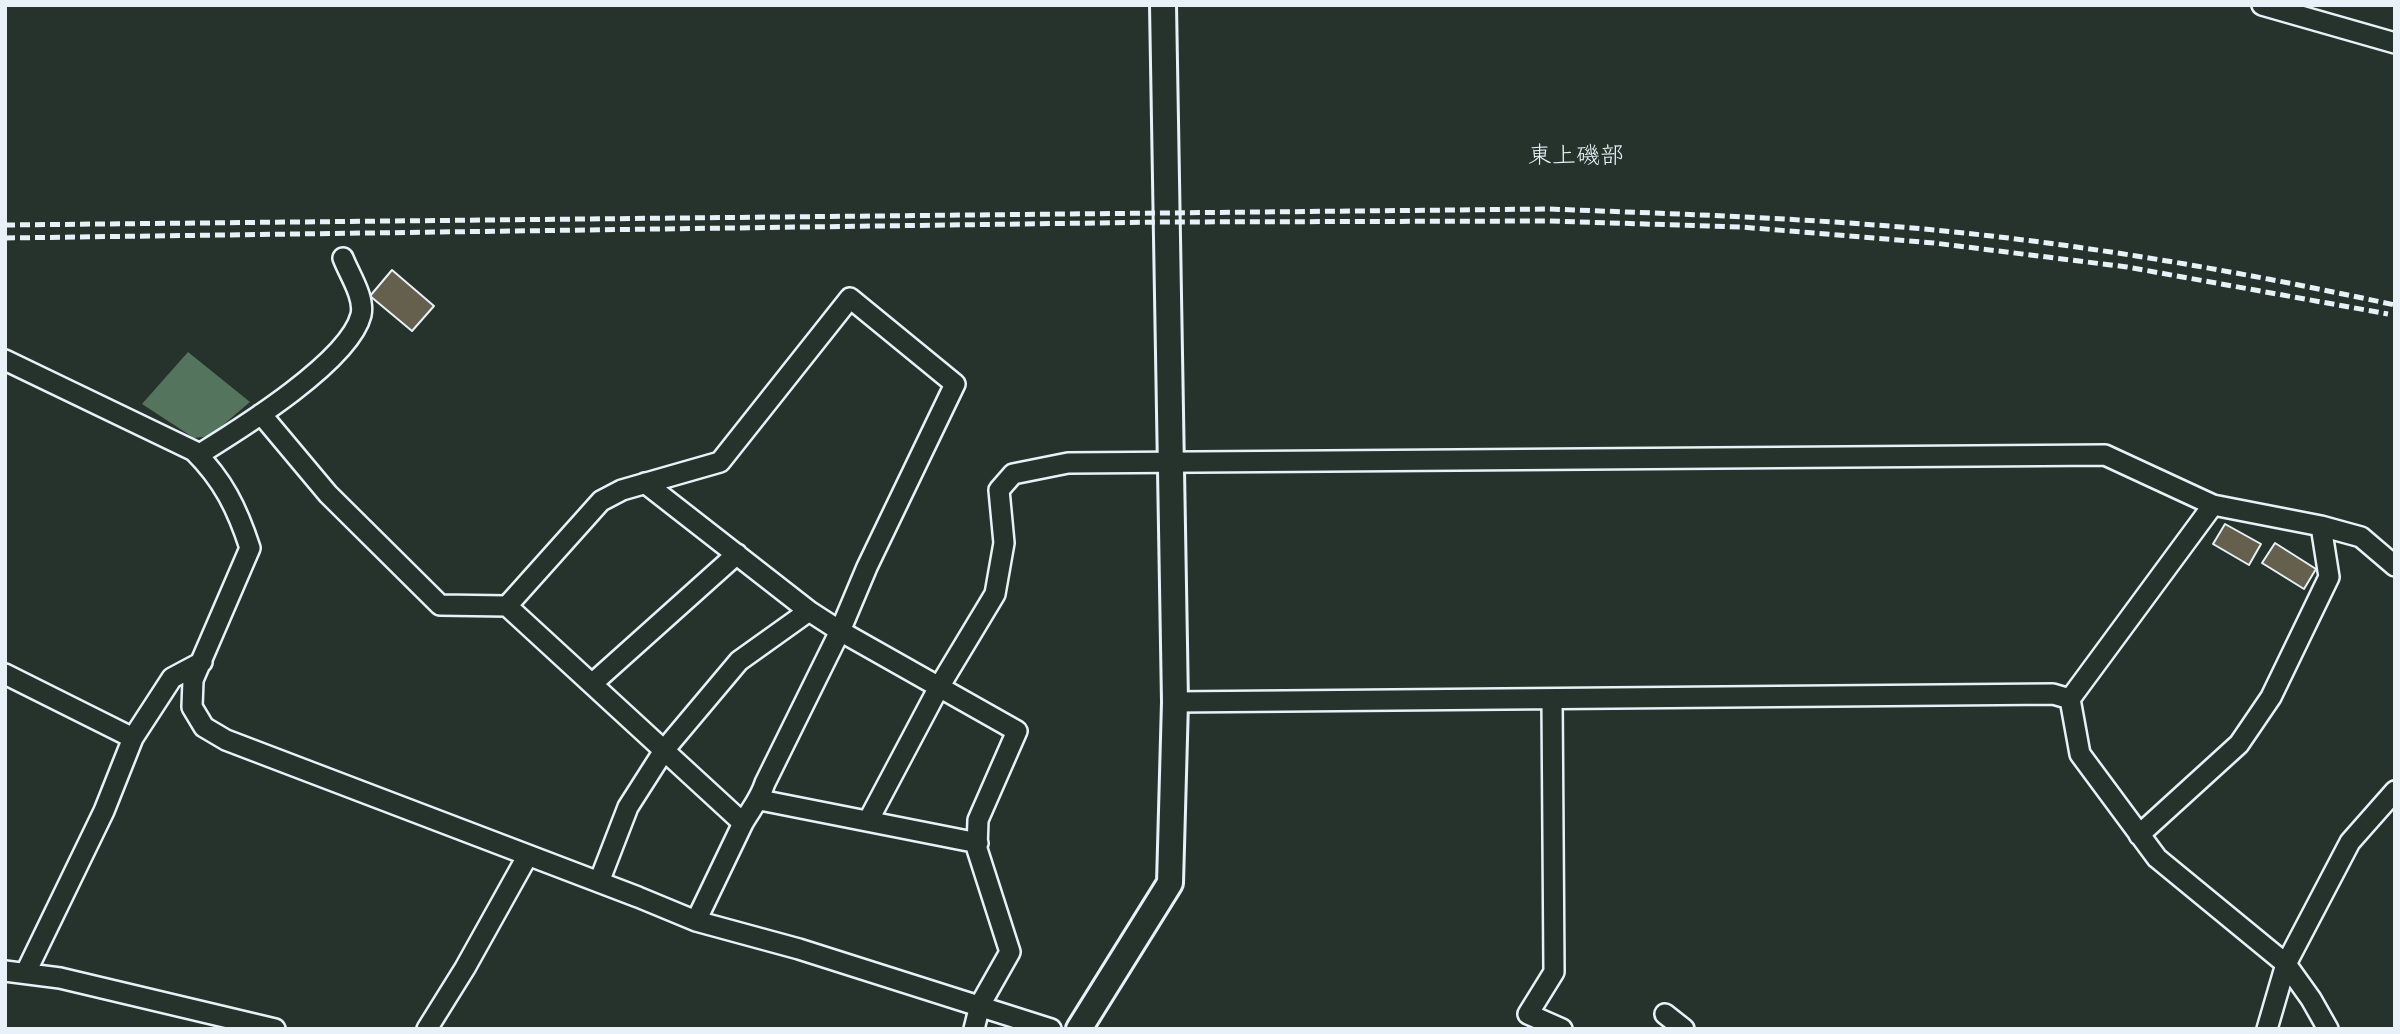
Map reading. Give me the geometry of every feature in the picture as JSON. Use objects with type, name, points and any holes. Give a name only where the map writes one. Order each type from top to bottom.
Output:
[{"type":"street","points":[[1079,1029],[1170,883],[1175,702],[1163,5]]},
{"type":"street","points":[[2262,5],[2395,43]]},
{"type":"street","points":[[198,455],[261,414],[325,363],[350,338],[361,313],[357,292],[342,258]]},
{"type":"street","points":[[507,606],[601,501],[622,490],[720,462],[850,298],[955,384],[867,567],[840,631],[765,783],[760,800],[743,822],[696,921]]},
{"type":"street","points":[[5,360],[194,450],[216,473],[239,514],[250,548],[193,680],[191,707],[204,727],[226,740],[696,921],[799,949],[1051,1029]]},
{"type":"street","points":[[261,414],[328,494],[440,606],[507,606],[743,822]]},
{"type":"street","points":[[868,821],[939,687],[995,594],[1004,543],[999,490],[1013,474],[1068,463],[2105,455],[2213,505],[2361,537],[2395,566]]},
{"type":"street","points":[[645,483],[810,611],[840,631],[1017,731],[978,820],[977,849],[1010,952],[980,1005],[974,1029]]},
{"type":"street","points":[[2213,505],[2070,699],[2080,754],[2157,858],[2286,964],[2328,1029]]},
{"type":"street","points":[[2139,835],[2239,744],[2271,697],[2329,577],[2320,526]]},
{"type":"street","points":[[593,683],[737,554]]},
{"type":"street","points":[[599,882],[628,807],[664,749],[738,661],[810,611]]},
{"type":"street","points":[[26,972],[104,811],[133,738],[172,678],[202,662]]},
{"type":"street","points":[[5,674],[133,738]]},
{"type":"street","points":[[1175,702],[2053,694],[2070,699]]},
{"type":"street","points":[[1552,699],[1554,972],[1528,1014],[1562,1029]]},
{"type":"street","points":[[2267,1029],[2286,964],[2350,842],[2395,791]]},
{"type":"street","points":[[760,800],[978,843]]},
{"type":"street","points":[[427,1029],[465,968],[528,855]]},
{"type":"street","points":[[5,971],[60,978],[275,1029]]},
{"type":"street","points":[[1665,1014],[1684,1029]]},
{"type":"green space","points":[[188,352],[250,402],[210,436],[194,438],[142,404]]},
{"type":"building","points":[[392,270],[434,306],[412,331],[370,296]]},
{"type":"building","points":[[2225,524],[2261,544],[2249,565],[2213,544]]},
{"type":"building","points":[[2275,543],[2316,569],[2304,589],[2262,563]]},
{"type":"railway","points":[[5,225],[1549,209],[1791,219],[1993,236],[2166,261],[2395,305]]},
{"type":"railway","points":[[5,238],[1167,222],[1549,221],[1741,227],[1934,243],[2127,267],[2388,314]]},
{"type":"district","name":"東上磯部","points":[[1576,157]]}]
